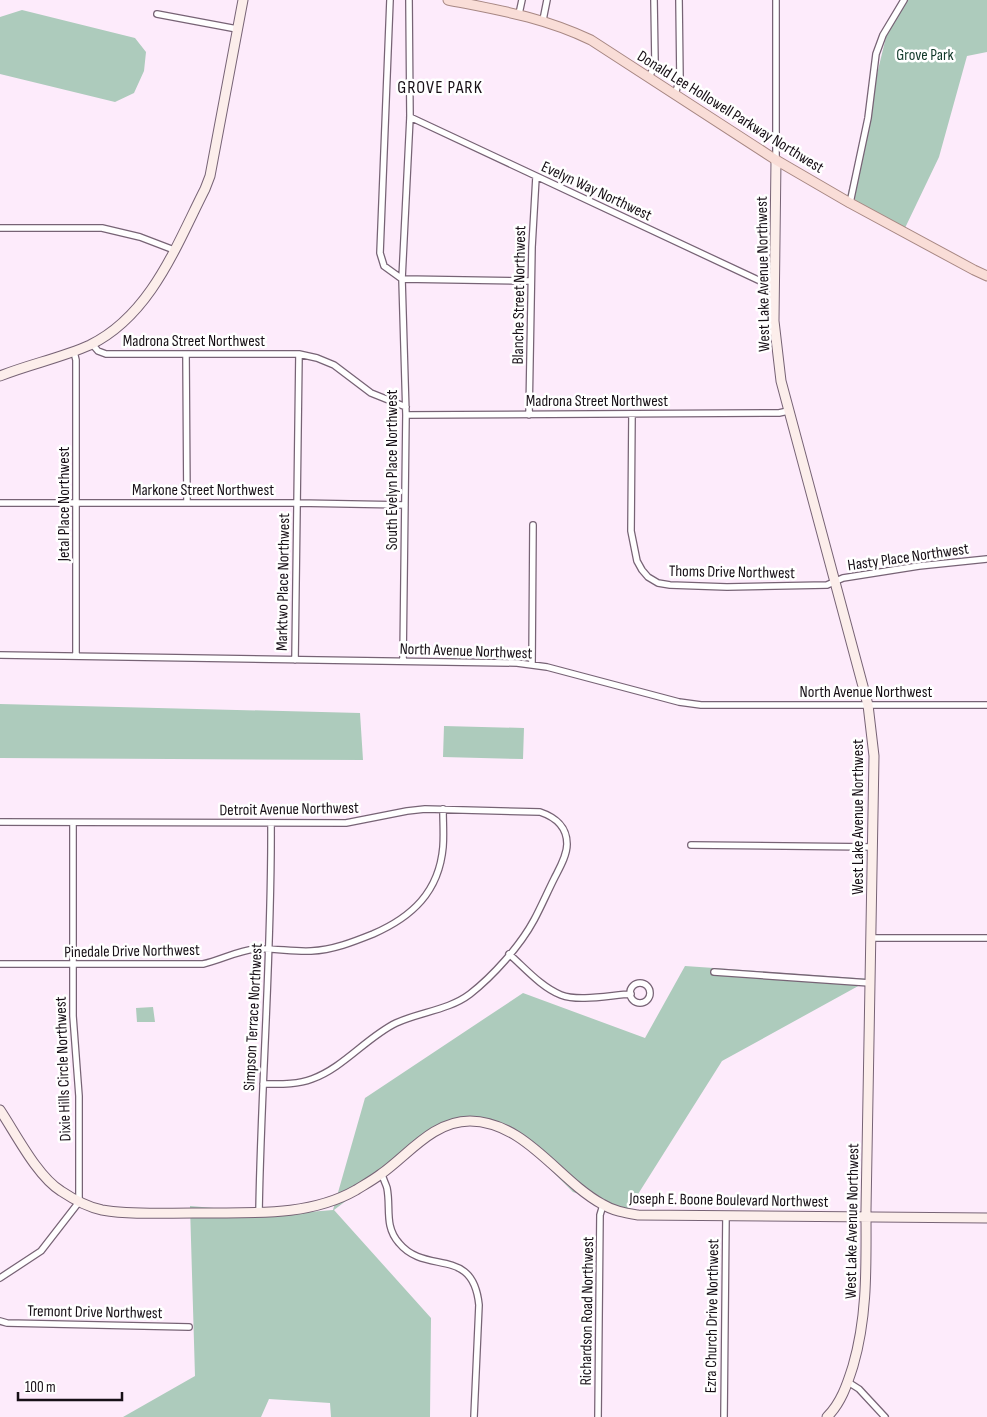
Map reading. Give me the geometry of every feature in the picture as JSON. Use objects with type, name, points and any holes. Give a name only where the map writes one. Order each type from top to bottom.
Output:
[{"type":"main road","name":"Donald Lee Hollowell Parkway Northwest","points":[[448,0],[543,20],[591,40],[776,160],[850,203],[987,276]]},
{"type":"street","points":[[0,376],[74,352],[92,344],[117,327],[139,306],[156,284],[210,176],[243,0]]},
{"type":"street","points":[[390,0],[380,253],[384,266],[402,279],[531,282]]},
{"type":"street","name":"South Evelyn Place Northwest","points":[[403,661],[406,407],[402,279],[410,117],[409,0]]},
{"type":"street","points":[[519,14],[522,0]]},
{"type":"street","points":[[543,20],[547,0]]},
{"type":"street","points":[[649,77],[654,70],[655,62],[654,0]]},
{"type":"street","points":[[675,94],[680,79],[679,0]]},
{"type":"street","points":[[776,0],[776,160]]},
{"type":"street","points":[[850,203],[868,118],[876,54],[883,35],[904,0]]},
{"type":"street","points":[[157,14],[237,29]]},
{"type":"street","name":"Evelyn Way Northwest","points":[[410,117],[773,287]]},
{"type":"street","name":"West Lake Avenue Northwest","points":[[776,160],[773,287],[776,351],[788,412],[868,705],[874,756],[865,1309],[858,1347],[848,1382],[842,1397],[827,1417]]},
{"type":"street","name":"Blanche Street Northwest","points":[[529,415],[531,282],[536,177]]},
{"type":"street","points":[[0,228],[102,228],[140,237],[174,250]]},
{"type":"street","name":"Madrona Street Northwest","points":[[92,344],[98,351],[106,354],[299,354],[317,358],[334,365],[371,393],[406,407]]},
{"type":"street","name":"Jetal Place Northwest","points":[[74,352],[76,360],[76,656]]},
{"type":"street","points":[[186,354],[187,503]]},
{"type":"street","name":"Marktwo Place Northwest","points":[[295,660],[299,354]]},
{"type":"street","name":"Madrona Street Northwest","points":[[406,415],[788,412]]},
{"type":"street","name":"Thoms Drive Northwest","points":[[632,414],[631,532],[637,561],[648,577],[658,583],[670,585],[726,587],[827,585],[834,582]]},
{"type":"street","name":"Markone Street Northwest","points":[[0,503],[405,505]]},
{"type":"street","points":[[532,664],[533,525]]},
{"type":"street","name":"Hasty Place Northwest","points":[[834,582],[843,578],[987,559]]},
{"type":"street","name":"North Avenue Northwest","points":[[0,655],[532,664],[679,702],[701,705],[987,705]]},
{"type":"street","name":"Detroit Avenue Northwest","points":[[0,822],[346,823],[407,811],[443,809],[540,812],[554,818],[564,831],[567,844],[564,858],[533,921],[509,954],[485,982],[468,996],[450,1005],[394,1024],[325,1073],[312,1079],[296,1083],[263,1084]]},
{"type":"street","name":"Pinedale Drive Northwest","points":[[0,964],[202,964],[244,951],[269,949],[311,951],[336,948],[390,926],[409,914],[426,895],[438,870],[443,848],[443,809]]},
{"type":"street","name":"Dixie Hills Circle Northwest","points":[[73,823],[72,964],[73,1016],[79,1096],[79,1202]]},
{"type":"street","name":"Simpson Terrace Northwest","points":[[259,1212],[272,881],[271,823]]},
{"type":"street","points":[[691,845],[873,847]]},
{"type":"street","points":[[871,938],[987,938]]},
{"type":"street","points":[[509,954],[548,988],[562,995],[586,997],[630,994]]},
{"type":"street","points":[[714,972],[870,983]]},
{"type":"street","name":"Joseph E. Boone Boulevard Northwest","points":[[0,1110],[46,1178],[59,1190],[79,1202],[117,1212],[292,1211],[324,1204],[354,1192],[382,1174],[419,1142],[436,1131],[457,1122],[479,1122],[496,1126],[525,1142],[586,1194],[603,1205],[620,1212],[638,1215],[987,1218]]},
{"type":"street","points":[[382,1174],[387,1188],[389,1225],[399,1243],[417,1257],[448,1262],[459,1267],[472,1279],[478,1293],[474,1417]]},
{"type":"street","points":[[0,1278],[41,1251],[79,1202]]},
{"type":"street","name":"Richardson Road Northwest","points":[[598,1417],[600,1215],[603,1205]]},
{"type":"street","name":"Ezra Church Drive Northwest","points":[[724,1417],[726,1216]]},
{"type":"street","name":"Tremont Drive Northwest","points":[[0,1321],[7,1323],[189,1327]]},
{"type":"street","points":[[848,1382],[859,1389],[885,1417]]},
{"type":"green space","name":"Grove Park","points":[[905,0],[987,0],[987,52],[967,56],[939,157],[905,228],[846,201],[887,33]]},
{"type":"green space","points":[[22,10],[135,38],[146,52],[144,71],[134,93],[115,102],[0,74],[0,17]]},
{"type":"green space","points":[[0,704],[360,713],[363,760],[0,758]]},
{"type":"green space","points":[[444,726],[524,728],[523,759],[443,757]]},
{"type":"green space","points":[[685,966],[871,979],[722,1061],[628,1210],[573,1192],[510,1129],[465,1120],[428,1138],[334,1210],[431,1318],[430,1417],[331,1417],[330,1403],[269,1399],[261,1417],[123,1417],[195,1376],[190,1206],[284,1214],[333,1210],[365,1098],[523,993],[645,1038]]},
{"type":"green space","points":[[153,1007],[155,1022],[137,1022],[136,1008]]},
{"type":"district","name":"GROVE PARK","points":[[440,87]]}]
